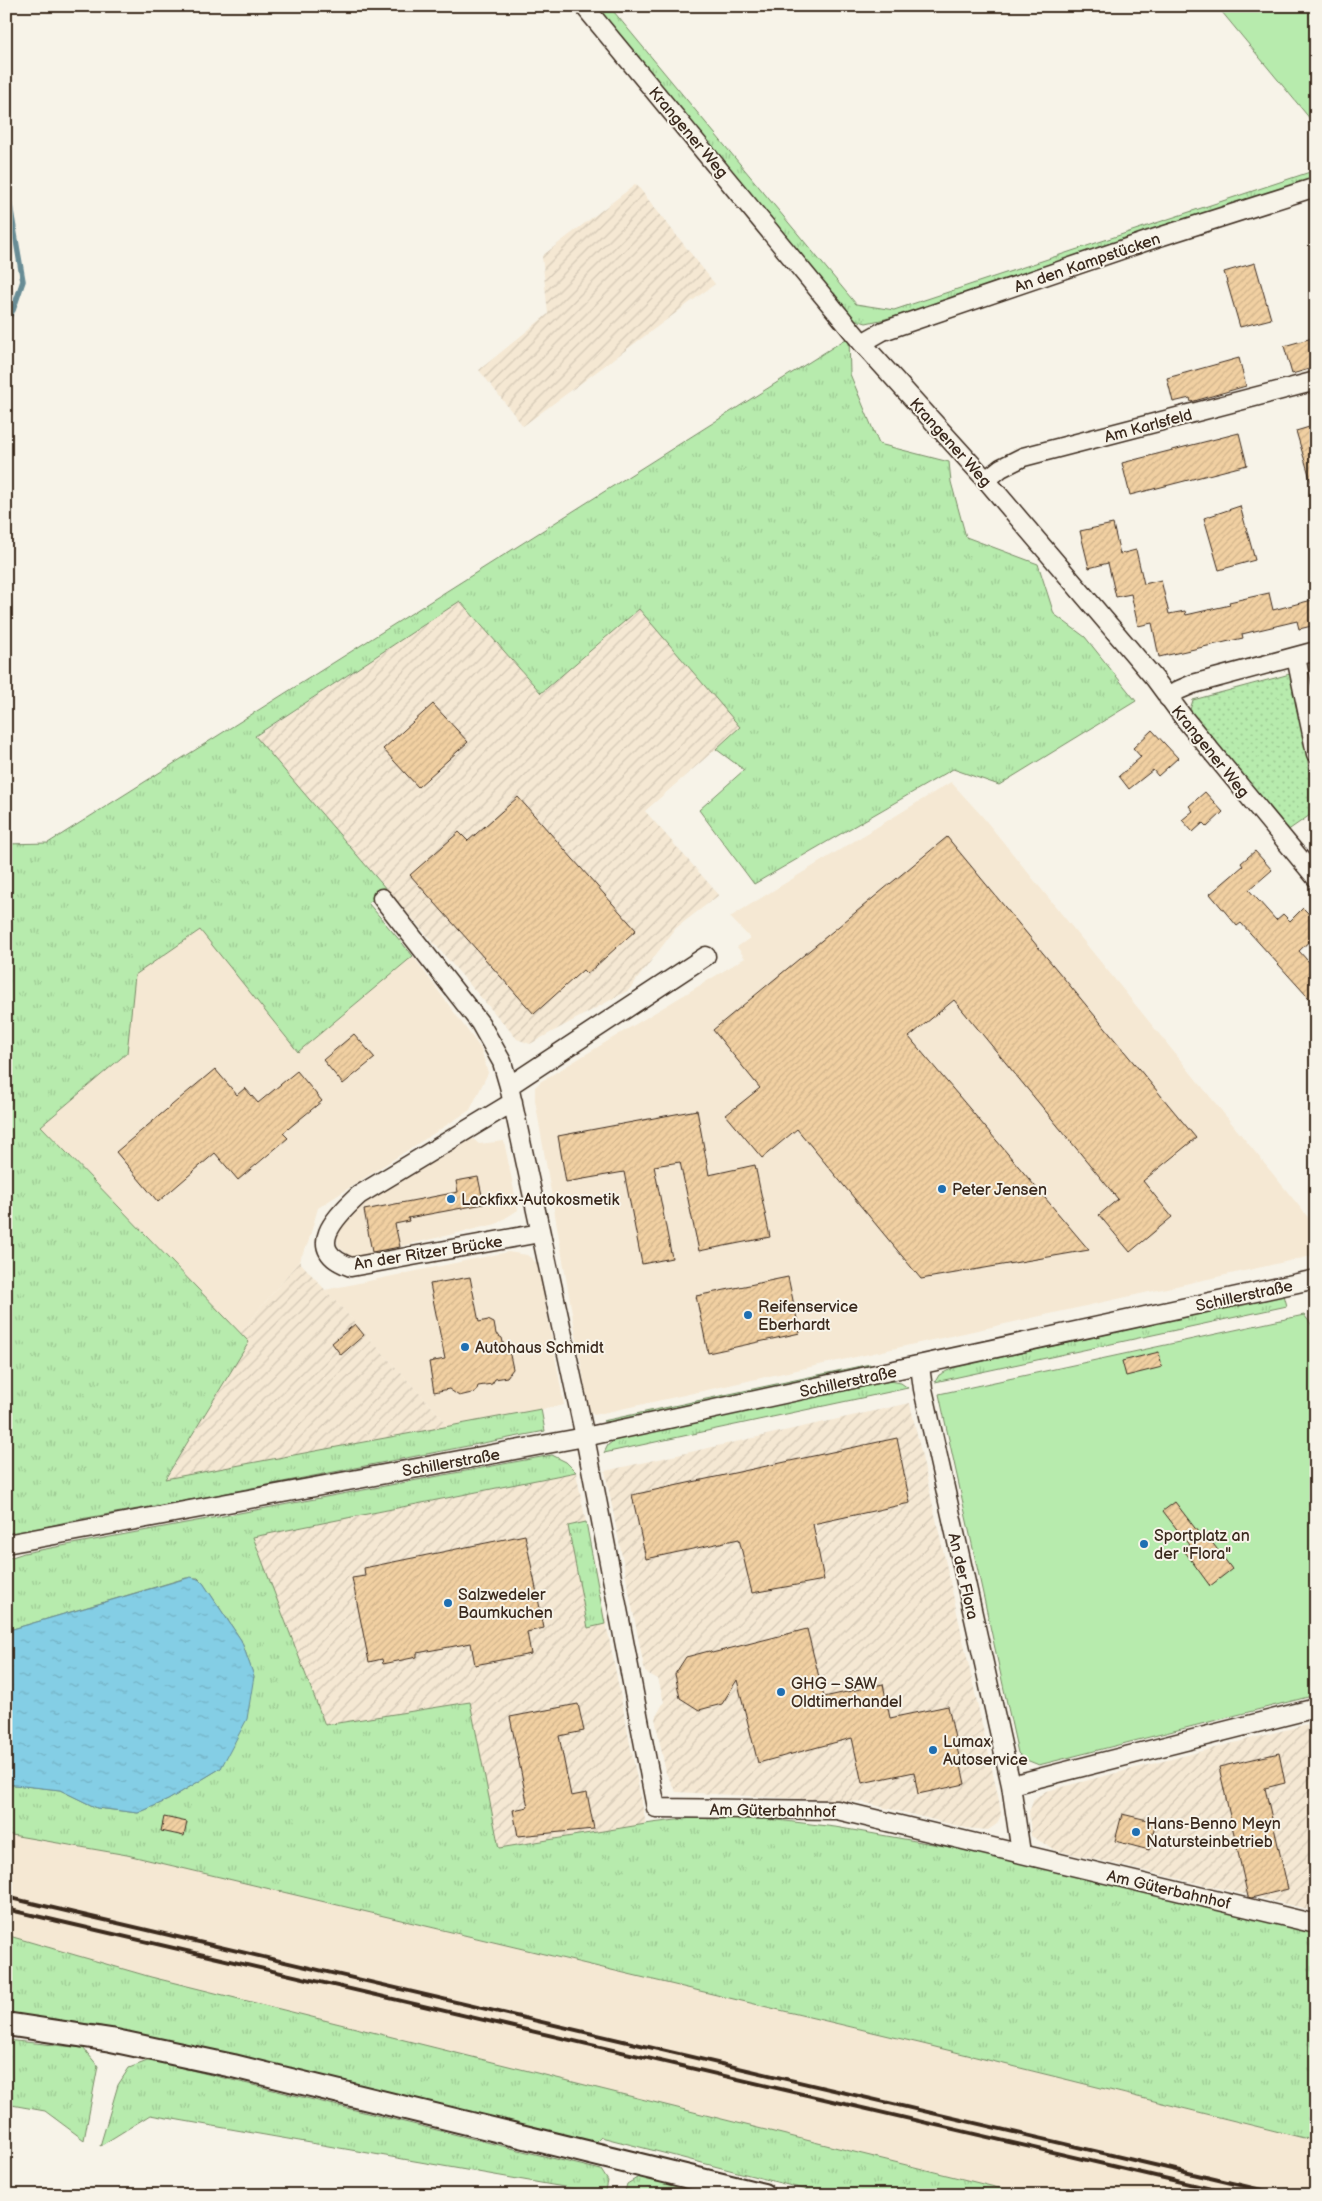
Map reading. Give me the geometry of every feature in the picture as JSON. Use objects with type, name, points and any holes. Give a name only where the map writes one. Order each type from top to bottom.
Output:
[{"type":"street","name":"Krangener Weg","points":[[584,6],[862,343],[986,480],[1156,679],[1168,698],[1316,878]]},
{"type":"street","name":"An den Kampstücken","points":[[862,343],[883,331],[1156,238],[1316,187]]},
{"type":"street","name":"Am Karlsfeld","points":[[986,480],[1001,468],[1023,457],[1316,381]]},
{"type":"street","points":[[1168,698],[1179,690],[1193,684],[1316,651]]},
{"type":"street","points":[[1296,656],[1316,754]]},
{"type":"street","points":[[382,898],[480,1023],[502,1062],[511,1094],[585,1437]]},
{"type":"street","name":"An der Ritzer Brücke","points":[[540,1234],[351,1267],[340,1263],[332,1256],[326,1245],[326,1233],[338,1214],[359,1195],[511,1094],[706,956]]},
{"type":"street","name":"Schillerstraße","points":[[6,1544],[585,1437],[1316,1279]]},
{"type":"street","name":"An der Flora","points":[[920,1366],[923,1389],[1011,1785],[1021,1853]]},
{"type":"street","name":"Am Güterbahnhof","points":[[585,1437],[656,1808],[837,1810],[1316,1924]]},
{"type":"street","points":[[1011,1785],[1316,1708]]},
{"type":"street","points":[[6,2024],[111,2040],[233,2066],[763,2195]]},
{"type":"shaded area","points":[[636,184],[715,284],[523,426],[479,370],[548,314],[542,256]]},
{"type":"shaded area","points":[[460,601],[541,693],[639,609],[741,727],[645,811],[719,895],[676,928],[629,990],[530,1044],[517,1039],[255,737]]},
{"type":"shaded area","points":[[951,782],[982,816],[1316,1227],[1316,1255],[594,1415],[589,1410],[535,1100],[535,1087],[540,1082],[745,958],[737,947],[750,938],[730,917]]},
{"type":"shaded area","points":[[200,930],[298,1052],[413,956],[481,1049],[488,1073],[470,1110],[318,1208],[308,1243],[299,1261],[240,1333],[41,1126],[127,1053],[134,975]]},
{"type":"shaded area","points":[[471,1137],[479,1144],[504,1141],[518,1210],[496,1224],[351,1258],[338,1246],[337,1232],[359,1203]]},
{"type":"shaded area","name":"Autohaus Schmidt","points":[[508,1252],[527,1255],[538,1264],[564,1405],[451,1428],[325,1290]]},
{"type":"shaded area","points":[[299,1261],[451,1428],[165,1480],[249,1342],[240,1333]]},
{"type":"shaded area","points":[[910,1403],[999,1800],[1001,1815],[997,1824],[988,1830],[966,1828],[862,1802],[676,1792],[666,1773],[655,1718],[664,1702],[658,1679],[645,1672],[605,1471]]},
{"type":"shaded area","points":[[576,1472],[646,1824],[499,1848],[470,1702],[325,1725],[253,1537]]},
{"type":"shaded area","points":[[1316,1722],[1316,1911],[1055,1850],[1031,1836],[1029,1812],[1034,1799],[1046,1791]]},
{"type":"shaded area","points":[[6,1834],[127,1855],[923,2044],[1316,2141],[1316,2195],[1027,2195],[151,1977],[6,1935]]},
{"type":"green space","points":[[594,6],[609,6],[856,304],[894,310],[1316,170],[1316,179],[900,316],[866,323],[850,318]]},
{"type":"green space","points":[[1217,6],[1316,6],[1316,126]]},
{"type":"green space","points":[[849,337],[850,374],[879,444],[949,462],[951,482],[966,537],[1038,564],[1054,614],[1085,637],[1136,701],[999,785],[953,769],[754,884],[699,810],[744,770],[716,749],[740,727],[639,609],[541,693],[460,601],[255,736],[387,890],[368,903],[413,956],[298,1052],[200,930],[135,975],[127,1053],[41,1126],[249,1342],[165,1479],[541,1409],[545,1431],[195,1499],[75,1520],[6,1536],[6,844],[48,843]]},
{"type":"green space","points":[[1290,674],[1305,744],[1316,811],[1287,831],[1189,713],[1193,700]]},
{"type":"green space","points":[[1284,1295],[1287,1306],[935,1382],[939,1375],[953,1368]]},
{"type":"green space","name":"Sportplatz an der \"Flora\"","points":[[1304,1315],[1316,1330],[1316,1695],[1039,1765],[1024,1759],[1018,1753],[939,1394]]},
{"type":"green space","points":[[870,1364],[869,1367],[612,1422],[603,1421]]},
{"type":"green space","points":[[890,1381],[901,1383],[908,1388],[604,1453],[608,1445],[616,1439]]},
{"type":"green space","points":[[552,1455],[566,1462],[576,1472],[253,1537],[325,1725],[470,1702],[499,1848],[692,1818],[753,1817],[835,1827],[1013,1858],[1316,1931],[1316,2141],[923,2044],[127,1855],[6,1834],[6,1784],[60,1790],[97,1808],[138,1813],[168,1800],[221,1768],[254,1677],[241,1640],[198,1578],[186,1578],[6,1631],[6,1559],[24,1553]]},
{"type":"green space","points":[[586,1522],[605,1624],[588,1628],[568,1526]]},
{"type":"green space","points":[[6,1935],[151,1977],[1027,2195],[827,2195],[601,2137],[594,2144],[271,2065],[96,2025],[6,2013]]},
{"type":"green space","points":[[6,2040],[83,2048],[98,2066],[84,2140],[45,2111],[6,2104]]},
{"type":"green space","points":[[150,2060],[601,2170],[608,2181],[605,2195],[580,2195],[581,2190],[150,2115],[100,2146],[118,2085],[129,2068]]},
{"type":"green space","points":[[642,2175],[719,2195],[624,2195],[627,2184]]},
{"type":"water","points":[[191,1577],[203,1583],[241,1640],[254,1676],[247,1719],[221,1768],[168,1800],[138,1813],[97,1808],[60,1790],[6,1784],[6,1631]]},
{"type":"building","points":[[1255,263],[1271,319],[1240,327],[1224,272]]},
{"type":"building","points":[[1316,337],[1316,367],[1292,374],[1284,346]]},
{"type":"building","points":[[1239,358],[1246,386],[1191,402],[1190,398],[1173,402],[1167,378]]},
{"type":"building","points":[[1316,425],[1316,484],[1312,485],[1296,431]]},
{"type":"building","points":[[1239,433],[1247,465],[1130,495],[1122,463]]},
{"type":"building","points":[[1240,506],[1255,560],[1219,570],[1204,518]]},
{"type":"building","points":[[1113,524],[1120,554],[1136,550],[1144,584],[1161,580],[1169,614],[1185,611],[1186,615],[1230,605],[1229,602],[1269,593],[1273,610],[1316,599],[1316,625],[1299,629],[1297,621],[1242,634],[1243,638],[1159,657],[1152,623],[1138,626],[1131,594],[1116,597],[1108,563],[1089,568],[1080,531]]},
{"type":"building","points":[[433,704],[468,742],[418,787],[383,749]]},
{"type":"building","points":[[1152,730],[1178,758],[1158,776],[1153,770],[1129,789],[1119,776],[1141,757],[1133,748]]},
{"type":"building","points":[[1205,792],[1223,812],[1207,827],[1203,823],[1193,832],[1182,820],[1193,811],[1189,806]]},
{"type":"building","points":[[518,797],[636,930],[587,974],[583,970],[534,1014],[410,875],[459,832],[468,841]]},
{"type":"building","points":[[947,837],[1196,1138],[1143,1181],[1172,1217],[1130,1252],[1099,1215],[1118,1199],[954,1000],[909,1037],[1089,1250],[921,1279],[797,1129],[762,1158],[726,1115],[760,1088],[713,1030]]},
{"type":"building","points":[[1255,851],[1272,870],[1249,890],[1276,920],[1283,914],[1290,921],[1303,908],[1316,921],[1316,935],[1299,951],[1316,970],[1316,1006],[1241,923],[1237,926],[1210,894],[1243,866],[1241,863]]},
{"type":"building","points":[[354,1034],[375,1058],[343,1084],[323,1060]]},
{"type":"building","points":[[215,1069],[237,1095],[245,1088],[258,1103],[297,1071],[322,1101],[283,1133],[288,1138],[238,1180],[215,1153],[158,1202],[116,1152]]},
{"type":"building","points":[[697,1110],[709,1175],[755,1165],[770,1237],[699,1251],[680,1162],[654,1166],[672,1258],[642,1264],[624,1172],[566,1182],[558,1136]]},
{"type":"building","points":[[478,1177],[484,1204],[408,1218],[409,1221],[395,1224],[400,1247],[372,1252],[364,1210],[458,1192],[456,1181]]},
{"type":"building","points":[[470,1277],[479,1322],[488,1320],[494,1323],[496,1334],[502,1338],[505,1351],[510,1355],[513,1369],[507,1377],[495,1379],[492,1384],[478,1386],[476,1392],[459,1396],[449,1389],[434,1392],[429,1362],[445,1359],[430,1284]]},
{"type":"building","name":"Reifenservice Eberhardt","points":[[788,1277],[800,1333],[708,1353],[696,1296]]},
{"type":"building","points":[[355,1324],[364,1335],[341,1355],[332,1343]]},
{"type":"building","points":[[1159,1352],[1162,1367],[1126,1376],[1122,1361]]},
{"type":"building","points":[[897,1438],[910,1503],[813,1524],[824,1580],[752,1593],[739,1539],[646,1559],[632,1495]]},
{"type":"building","points":[[1175,1502],[1201,1536],[1205,1533],[1232,1569],[1210,1586],[1183,1549],[1189,1545],[1163,1511]]},
{"type":"building","name":"Salzwedeler Baumkuchen","points":[[525,1535],[544,1628],[527,1632],[531,1654],[475,1665],[471,1643],[417,1653],[417,1657],[383,1664],[382,1659],[369,1662],[352,1578],[365,1576],[364,1568]]},
{"type":"building","points":[[807,1629],[824,1697],[883,1684],[890,1718],[948,1706],[965,1784],[918,1794],[914,1772],[862,1783],[852,1738],[758,1763],[737,1680],[722,1704],[699,1710],[680,1698],[675,1674],[686,1657],[709,1651],[712,1653]]},
{"type":"building","points":[[578,1704],[584,1731],[559,1736],[571,1796],[587,1793],[594,1829],[518,1836],[513,1810],[528,1807],[510,1717]]},
{"type":"building","points":[[1279,1753],[1285,1783],[1265,1788],[1288,1889],[1251,1898],[1248,1897],[1219,1767]]},
{"type":"building","name":"Hans-Benno Meyn Natursteinbetrieb","points":[[1122,1814],[1156,1822],[1149,1850],[1115,1841]]},
{"type":"building","points":[[164,1817],[187,1822],[184,1836],[161,1831]]},
{"type":"waterway","points":[[6,182],[23,281],[13,310],[6,321]]},
{"type":"railway","points":[[6,1897],[1283,2195]]},
{"type":"railway","points":[[6,1909],[1237,2195]]},
{"type":"place","name":"Peter Jensen","points":[[942,1189]]},
{"type":"place","name":"Lackfixx-Autokosmetik","points":[[451,1199]]},
{"type":"place","name":"Reifenservice Eberhardt","points":[[748,1315]]},
{"type":"place","name":"Autohaus Schmidt","points":[[465,1347]]},
{"type":"place","name":"Sportplatz an der \"Flora\"","points":[[1144,1544]]},
{"type":"place","name":"Salzwedeler Baumkuchen","points":[[448,1603]]},
{"type":"place","name":"GHG – SAW Oldtimerhandel","points":[[781,1692]]},
{"type":"place","name":"Lumax Autoservice","points":[[933,1750]]},
{"type":"place","name":"Hans-Benno Meyn Natursteinbetrieb","points":[[1136,1832]]}]
